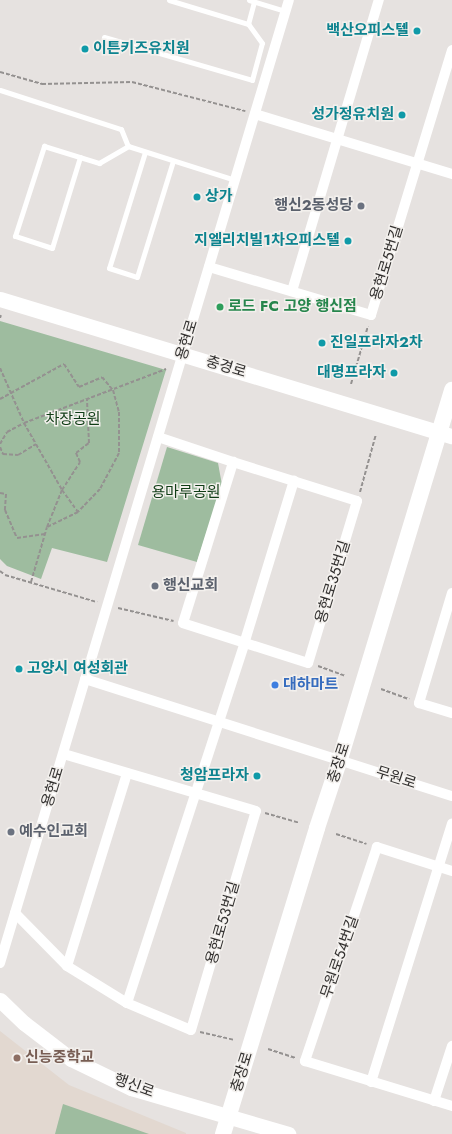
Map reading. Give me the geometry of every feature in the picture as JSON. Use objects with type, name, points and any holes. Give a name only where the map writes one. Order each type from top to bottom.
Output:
[{"type":"main road","name":"충경로","points":[[0,299],[446,434]]},
{"type":"main road","name":"충장로","points":[[223,1134],[317,828],[446,434],[452,390]]},
{"type":"main road","name":"행신로","points":[[0,1000],[24,1023],[71,1059],[131,1088],[288,1134]]},
{"type":"street","name":"용현로","points":[[0,963],[235,180],[252,113],[289,0]]},
{"type":"street","points":[[292,291],[379,0]]},
{"type":"street","name":"용현로5번길","points":[[209,267],[371,315],[452,50]]},
{"type":"street","points":[[252,113],[452,174]]},
{"type":"street","points":[[158,437],[357,501]]},
{"type":"street","points":[[233,462],[183,623],[244,644],[308,663]]},
{"type":"street","points":[[127,1003],[244,644],[294,480]]},
{"type":"street","name":"용현로35번길","points":[[308,663],[357,501]]},
{"type":"street","points":[[452,593],[419,703],[452,713]]},
{"type":"street","points":[[85,680],[340,759]]},
{"type":"street","points":[[63,754],[256,810]]},
{"type":"street","name":"무원로","points":[[340,759],[452,796]]},
{"type":"street","points":[[67,966],[127,773]]},
{"type":"street","name":"용현로53번길","points":[[191,1030],[256,810]]},
{"type":"street","points":[[372,1082],[452,823]]},
{"type":"street","points":[[377,847],[452,871]]},
{"type":"street","name":"무원로54번길","points":[[305,1061],[377,847]]},
{"type":"street","points":[[15,913],[67,966],[127,1003],[191,1030]]},
{"type":"street","points":[[434,1101],[452,1046]]},
{"type":"street","points":[[305,1061],[452,1106]]},
{"type":"lane","points":[[104,37],[252,80],[262,43],[248,24],[169,0]]},
{"type":"lane","points":[[249,0],[286,11]]},
{"type":"lane","points":[[248,24],[254,2]]},
{"type":"lane","points":[[0,90],[121,129],[128,146],[235,180]]},
{"type":"lane","points":[[80,157],[52,248],[15,236],[44,146],[80,157],[99,163],[128,146]]},
{"type":"lane","points":[[145,152],[109,268],[137,276],[173,161]]},
{"type":"path","points":[[0,72],[42,84],[132,82],[252,113]]},
{"type":"path","points":[[350,384],[371,315]]},
{"type":"path","points":[[0,399],[64,364],[78,387],[102,376],[113,390],[119,412],[118,453],[100,489],[78,512],[47,527]]},
{"type":"path","points":[[36,444],[18,455],[3,454],[0,446],[7,432],[24,423],[113,390],[171,366]]},
{"type":"path","points":[[0,368],[24,423],[62,490],[78,512]]},
{"type":"path","points":[[32,582],[47,527],[62,490],[80,462],[76,453],[89,443],[87,400]]},
{"type":"path","points":[[357,501],[376,434]]},
{"type":"path","points":[[0,493],[6,494],[5,510],[16,538],[45,534]]},
{"type":"path","points":[[0,571],[5,575],[97,602]]},
{"type":"path","points":[[116,607],[183,623]]},
{"type":"path","points":[[308,663],[345,676]]},
{"type":"path","points":[[381,689],[419,703]]},
{"type":"path","points":[[256,810],[298,823]]},
{"type":"path","points":[[336,834],[377,847]]},
{"type":"path","points":[[191,1030],[234,1040]]},
{"type":"path","points":[[268,1049],[305,1061]]},
{"type":"shaded area","name":"신능중학교","points":[[0,1031],[69,1085],[186,1134],[0,1134]]},
{"type":"green space","name":"차장공원","points":[[0,321],[166,370],[107,562],[52,548],[41,579],[7,566],[0,559]]},
{"type":"green space","name":"용마루공원","points":[[167,447],[218,463],[222,485],[197,562],[138,545]]},
{"type":"green space","points":[[63,1104],[149,1134],[55,1134]]},
{"type":"place","name":"백산오피스텔","points":[[417,31]]},
{"type":"place","name":"이튼키즈유치원","points":[[85,49]]},
{"type":"place","name":"성가정유치원","points":[[402,115]]},
{"type":"place","name":"상가","points":[[197,197]]},
{"type":"place","name":"행신2동성당","points":[[361,206]]},
{"type":"place","name":"지엘리치빌1차오피스텔","points":[[348,241]]},
{"type":"place","name":"로드 FC 고양 행신점","points":[[220,307]]},
{"type":"place","name":"진일프라자2차","points":[[322,343]]},
{"type":"place","name":"대명프라자","points":[[394,373]]},
{"type":"place","name":"행신교회","points":[[155,586]]},
{"type":"place","name":"고양시 여성회관","points":[[19,669]]},
{"type":"place","name":"대하마트","points":[[275,685]]},
{"type":"place","name":"청암프라자","points":[[257,776]]},
{"type":"place","name":"예수인교회","points":[[11,832]]},
{"type":"place","name":"신능중학교","points":[[17,1058]]}]
